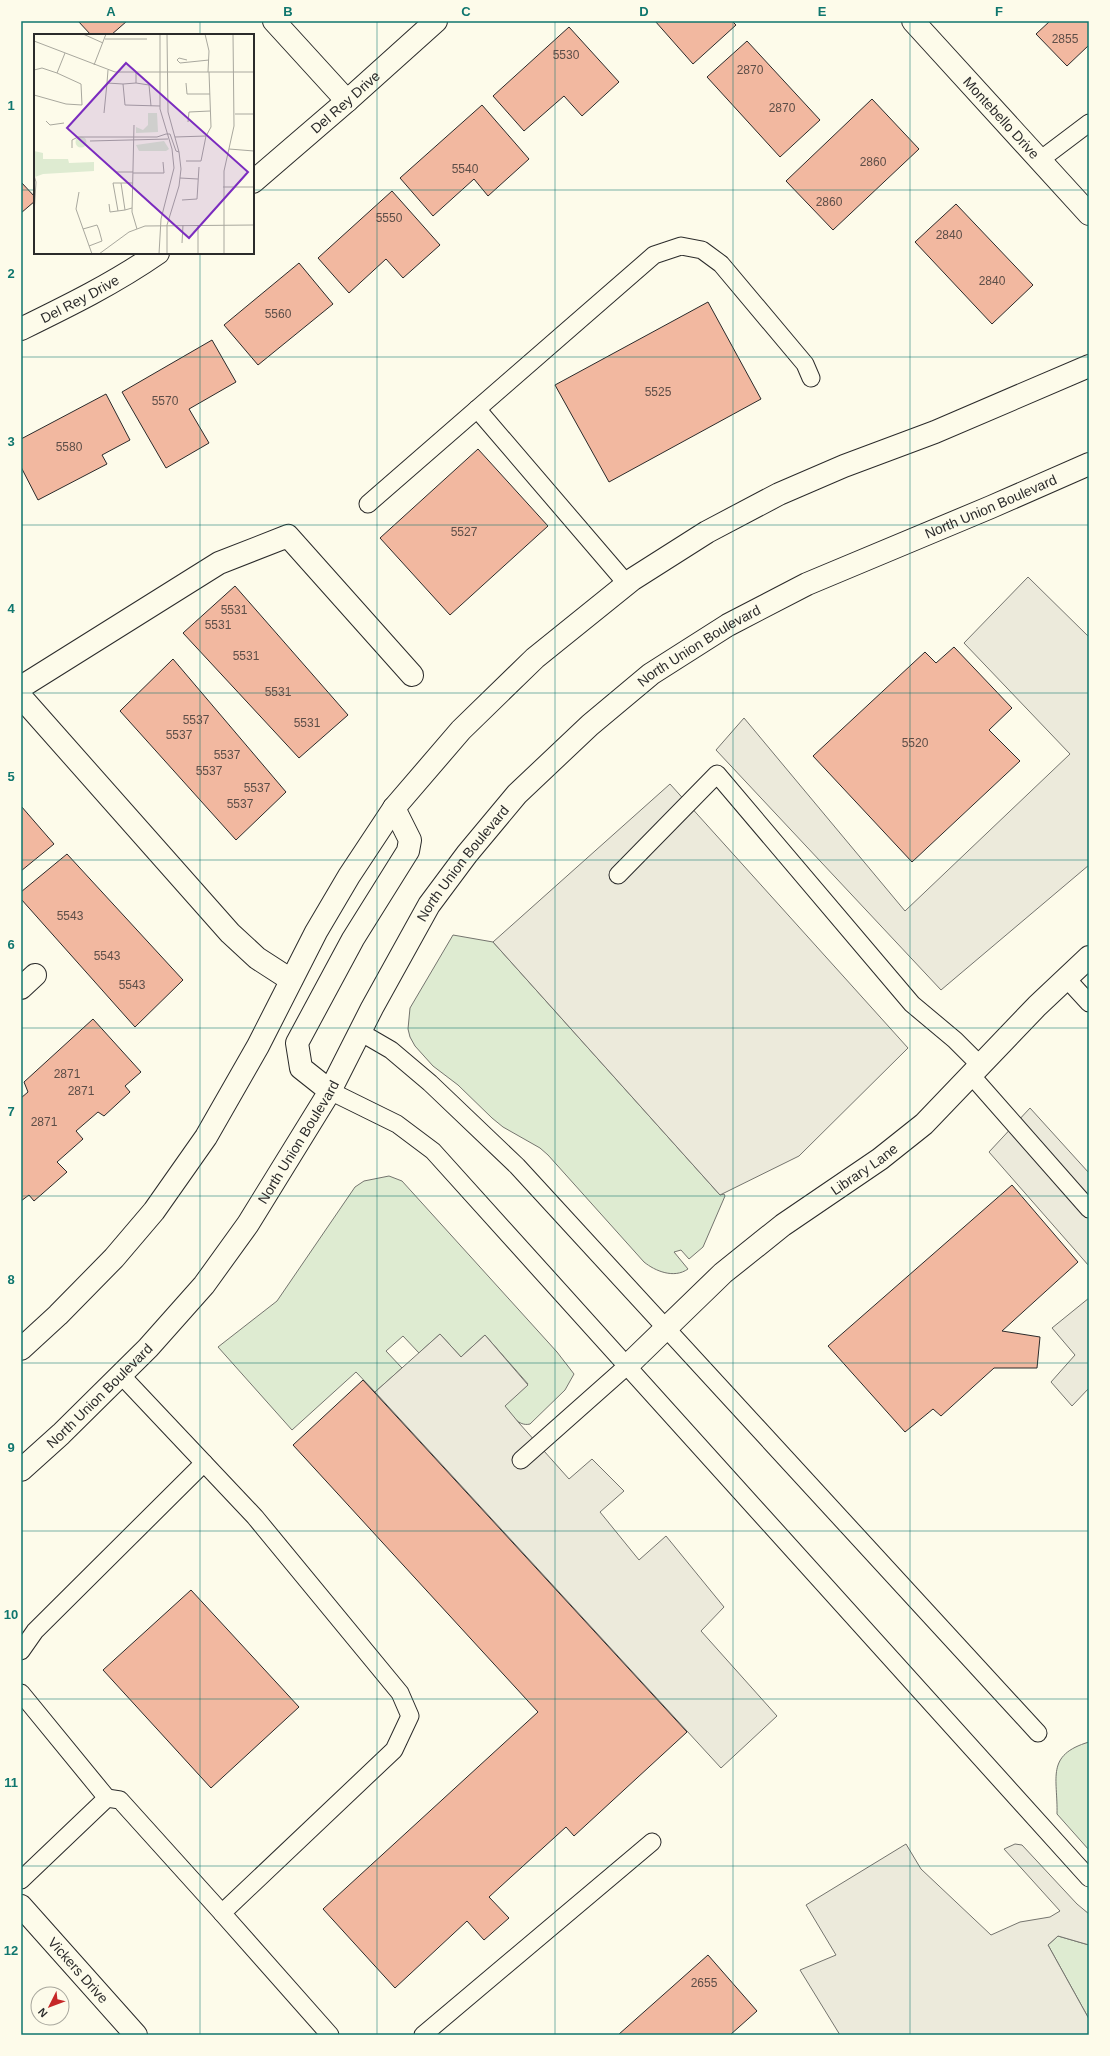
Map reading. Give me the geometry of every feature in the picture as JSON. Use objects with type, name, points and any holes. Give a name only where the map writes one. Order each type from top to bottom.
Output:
[{"type":"main road","points":[[274,21],[347,102]]},
{"type":"main road","name":"Del Rey Drive","points":[[254,181],[347,102],[436,21]]},
{"type":"main road","name":"Montebello Drive","points":[[913,21],[1089,214]]},
{"type":"main road","name":"Del Rey Drive","points":[[21,329],[84,298],[137,268],[157,254]]},
{"type":"main road","points":[[21,1348],[58,1315],[109,1263],[154,1211],[206,1137],[258,1046],[291,980],[349,876],[394,808],[461,730],[535,658],[627,584],[707,532],[779,494],[844,466],[936,432],[1089,366]]},
{"type":"main road","name":"North Union Boulevard","points":[[21,1470],[61,1434],[148,1348],[204,1285],[248,1224],[330,1091],[360,1032],[429,905],[467,854],[517,794],[590,725],[651,674],[728,625],[807,584],[1089,464]]},
{"type":"main road","points":[[21,687],[220,563],[288,536],[412,675]]},
{"type":"main road","points":[[21,697],[230,933],[257,958],[291,980]]},
{"type":"main road","points":[[330,1091],[301,1068],[297,1043],[353,939],[408,851],[410,840],[394,808]]},
{"type":"main road","name":"Library Lane","points":[[627,1366],[723,1273],[783,1225],[880,1159],[924,1124],[1066,978],[1089,957]]},
{"type":"main road","name":"Vickers Drive","points":[[21,1906],[136,2035]]},
{"type":"lane","points":[[1040,160],[1089,123]]},
{"type":"lane","points":[[368,504],[654,255],[681,246],[702,250],[721,264],[805,364],[811,378]]},
{"type":"lane","points":[[477,409],[627,584]]},
{"type":"lane","points":[[618,875],[717,774],[912,1004],[955,1040],[976,1070],[1089,1209]]},
{"type":"lane","points":[[1066,978],[1089,1003]]},
{"type":"lane","points":[[360,1032],[391,1050],[430,1083],[517,1166],[1038,1733]]},
{"type":"lane","points":[[330,1091],[396,1124],[433,1151],[1089,1878]]},
{"type":"lane","points":[[521,1460],[627,1366]]},
{"type":"lane","points":[[121,1375],[255,1517],[400,1693],[410,1716],[394,1750],[222,1913]]},
{"type":"lane","points":[[21,1651],[34,1631],[204,1463]]},
{"type":"lane","points":[[21,1693],[107,1798],[120,1800],[330,2035]]},
{"type":"lane","points":[[21,1880],[107,1798]]},
{"type":"lane","points":[[423,2035],[652,1842]]},
{"type":"green space","points":[[453,935],[493,942],[720,1195],[724,1194],[725,1196],[703,1247],[689,1259],[681,1250],[674,1252],[688,1269],[683,1272],[671,1274],[659,1271],[644,1262],[548,1155],[540,1148],[503,1127],[492,1118],[458,1085],[433,1066],[415,1046],[408,1029],[410,1008]]},
{"type":"green space","points":[[389,1176],[402,1181],[557,1352],[574,1374],[565,1390],[530,1424],[522,1424],[518,1422],[504,1406],[528,1384],[485,1335],[461,1357],[440,1334],[419,1353],[403,1336],[386,1351],[402,1368],[375,1392],[356,1372],[292,1430],[218,1347],[277,1301],[355,1187],[364,1181]]},
{"type":"green space","points":[[1089,1742],[1089,1850],[1057,1814],[1056,1779],[1060,1761],[1066,1754],[1075,1747]]},
{"type":"green space","points":[[1058,1936],[1089,1945],[1089,2019],[1048,1945]]},
{"type":"shaded area","points":[[1028,577],[1089,637],[1089,865],[941,990],[716,750],[744,718],[905,911],[1070,754],[964,643]]},
{"type":"shaded area","points":[[670,784],[908,1048],[799,1156],[720,1195],[493,942]]},
{"type":"shaded area","points":[[1030,1108],[1089,1173],[1089,1266],[989,1152]]},
{"type":"shaded area","points":[[1089,1298],[1089,1388],[1072,1406],[1051,1382],[1075,1355],[1052,1328]]},
{"type":"shaded area","points":[[440,1334],[461,1357],[485,1335],[528,1385],[505,1406],[519,1423],[569,1479],[592,1459],[624,1491],[600,1512],[639,1560],[666,1536],[724,1607],[701,1631],[777,1716],[721,1768],[375,1392]]},
{"type":"shaded area","points":[[906,1844],[921,1869],[991,1935],[1020,1922],[1050,1917],[1060,1911],[1004,1849],[1015,1844],[1022,1845],[1077,1904],[1089,1914],[1089,1945],[1058,1936],[1048,1945],[1089,2019],[1089,2035],[840,2035],[800,1970],[836,1955],[806,1905]]},
{"type":"building","points":[[78,21],[127,21],[112,34],[90,34]]},
{"type":"building","points":[[655,21],[732,21],[736,25],[693,64]]},
{"type":"building","points":[[1050,21],[1089,21],[1089,45],[1067,66],[1036,34]]},
{"type":"building","points":[[569,27],[619,82],[582,116],[564,96],[524,131],[493,96]]},
{"type":"building","points":[[747,41],[820,120],[780,157],[707,77]]},
{"type":"building","points":[[872,99],[919,149],[833,230],[786,181]]},
{"type":"building","points":[[482,105],[529,159],[488,196],[474,179],[433,216],[400,178]]},
{"type":"building","points":[[21,182],[34,196],[34,202],[21,213]]},
{"type":"building","points":[[392,191],[440,245],[403,278],[386,259],[349,293],[318,258]]},
{"type":"building","points":[[956,204],[1033,285],[992,324],[915,242]]},
{"type":"building","points":[[299,263],[333,304],[258,365],[224,325]]},
{"type":"building","points":[[708,302],[761,399],[609,482],[555,385]]},
{"type":"building","points":[[212,340],[236,382],[189,409],[209,443],[166,468],[122,392]]},
{"type":"building","points":[[106,394],[130,440],[102,455],[107,464],[38,500],[21,467],[21,439]]},
{"type":"building","points":[[478,449],[548,526],[450,615],[380,538]]},
{"type":"building","points":[[235,586],[348,715],[299,758],[183,633]]},
{"type":"building","points":[[954,647],[1012,708],[989,730],[1020,761],[912,862],[813,756],[925,652],[936,663]]},
{"type":"building","points":[[173,659],[286,792],[236,840],[120,711]]},
{"type":"building","points":[[21,806],[54,844],[21,871]]},
{"type":"building","points":[[67,854],[183,980],[135,1027],[21,899],[21,892]]},
{"type":"building","points":[[93,1019],[141,1072],[125,1086],[130,1092],[104,1116],[98,1112],[76,1131],[83,1139],[57,1162],[67,1172],[34,1201],[29,1195],[21,1201],[21,1098],[28,1092],[24,1082]]},
{"type":"building","points":[[1012,1185],[1078,1262],[1002,1331],[1040,1337],[1037,1368],[994,1368],[941,1416],[933,1409],[905,1432],[828,1346]]},
{"type":"building","points":[[363,1380],[687,1732],[574,1836],[566,1827],[489,1897],[509,1918],[484,1940],[467,1921],[395,1988],[323,1909],[538,1712],[293,1445]]},
{"type":"building","points":[[191,1590],[299,1707],[211,1788],[103,1670]]},
{"type":"building","points":[[708,1955],[757,2011],[730,2035],[618,2035]]}]
